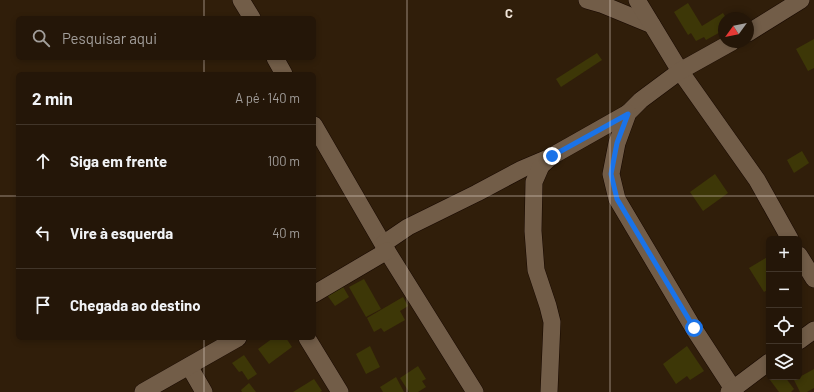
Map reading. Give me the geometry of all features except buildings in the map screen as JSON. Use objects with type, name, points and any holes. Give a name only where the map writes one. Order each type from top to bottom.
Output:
[{"type":"street","points":[[241,0],[251,16]]},
{"type":"street","points":[[587,0],[601,4],[652,25]]},
{"type":"street","points":[[637,0],[680,71],[757,180],[788,236]]},
{"type":"street","points":[[754,29],[801,0]]},
{"type":"street","points":[[316,293],[385,247],[408,227],[522,169],[552,156],[628,114],[641,100],[680,71],[721,48]]},
{"type":"street","points":[[276,60],[283,72]]},
{"type":"street","points":[[628,114],[617,143],[611,174],[617,199],[732,391],[766,364]]},
{"type":"street","points":[[316,128],[385,247],[475,392]]},
{"type":"street","points":[[549,392],[552,322],[536,270],[532,202],[534,182],[541,166],[552,156]]},
{"type":"street","points":[[802,260],[814,279]]},
{"type":"street","points":[[802,339],[814,330]]},
{"type":"street","points":[[143,392],[234,340]]},
{"type":"street","points":[[308,340],[340,392]]},
{"type":"street","points":[[189,366],[204,392]]},
{"type":"route","points":[[552,156],[628,114],[617,143],[611,174],[617,199],[694,328]]}]
